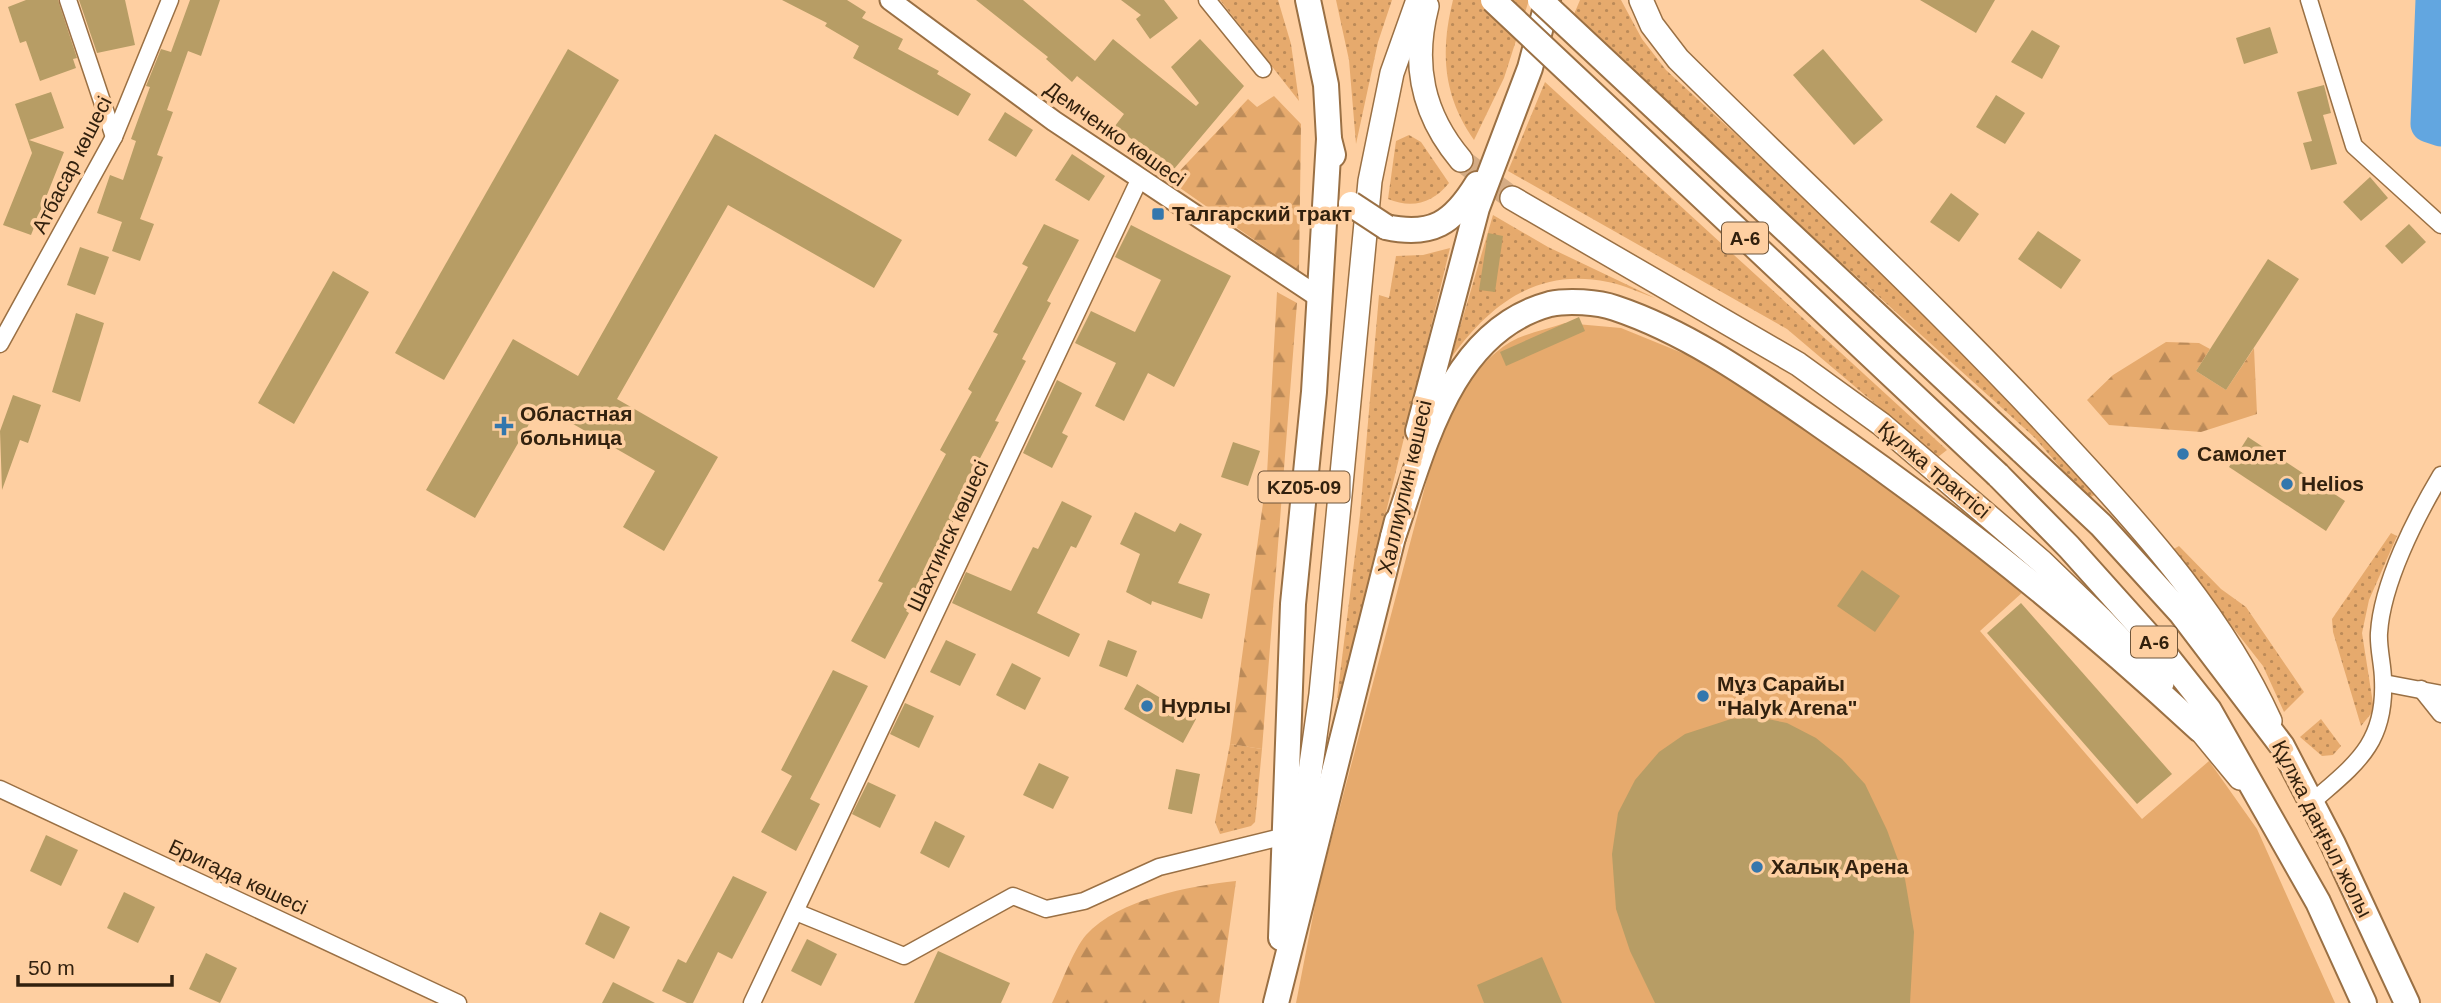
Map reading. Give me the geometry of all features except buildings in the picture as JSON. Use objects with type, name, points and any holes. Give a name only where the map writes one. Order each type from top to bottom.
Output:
[{"type":"main road","points":[[1308,0],[1326,85],[1329,139],[1340,187],[1351,204],[1386,227],[1420,231],[1437,227],[1466,201],[1496,151]]},
{"type":"main road","points":[[1278,994],[1321,694],[1370,181],[1392,74],[1418,0]]},
{"type":"main road","points":[[1429,0],[1419,55],[1421,81],[1427,105],[1440,134],[1461,160]]},
{"type":"main road","name":"Құлжа даңғыл жолы","points":[[1493,0],[1998,475],[2069,547],[2164,653],[2209,709],[2280,832],[2318,902],[2364,1003]]},
{"type":"main road","name":"Құлжа даңғыл жолы","points":[[1540,0],[2101,525],[2181,612],[2282,746],[2407,1003]]},
{"type":"main road","points":[[1530,68],[1548,0]]},
{"type":"main road","name":"Халлиулин көшесі","points":[[1278,994],[1322,828],[1434,362],[1477,208],[1496,151],[1530,68],[1563,0]]},
{"type":"main road","points":[[1641,0],[1652,25],[1678,59],[1882,256],[2029,405],[2121,505],[2220,631],[2253,683],[2282,746]]},
{"type":"main road","name":"KZ05-09","points":[[1278,994],[1293,604],[1320,298],[1329,139]]},
{"type":"main road","name":"Құлжа трактісі","points":[[1512,198],[1798,364],[1881,424],[2042,562],[2100,618],[2153,673],[2242,781],[2280,832]]},
{"type":"main road","points":[[1393,537],[1435,418],[1453,383],[1477,351],[1507,324],[1551,304],[1612,306],[1701,348],[1854,448],[2032,583],[2199,729]]},
{"type":"street","points":[[68,0],[114,137]]},
{"type":"street","name":"Атбасар көшесі","points":[[0,344],[114,137],[170,0]]},
{"type":"street","name":"Демченко көшесі","points":[[890,0],[1054,121],[1320,298]]},
{"type":"street","points":[[1207,0],[1263,69]]},
{"type":"street","points":[[2309,0],[2354,146],[2441,225]]},
{"type":"street","name":"Шахтинск көшесі","points":[[752,1003],[1140,178]]},
{"type":"street","points":[[2311,803],[2360,760],[2376,732],[2384,683],[2379,633],[2387,591],[2441,475]]},
{"type":"street","points":[[2384,683],[2441,694]]},
{"type":"street","points":[[2421,689],[2441,714]]},
{"type":"street","name":"Бригада көшесі","points":[[0,789],[458,1003]]},
{"type":"street","points":[[796,912],[904,956],[1013,896],[1046,909],[1084,901],[1159,867],[1285,836]]},
{"type":"green space","points":[[1220,0],[1278,0],[1291,44],[1299,101]]},
{"type":"green space","points":[[1336,0],[1392,0],[1378,42],[1356,144],[1349,60]]},
{"type":"green space","points":[[1453,0],[1529,0],[1504,78],[1474,140],[1456,107],[1447,73],[1446,38]]},
{"type":"green space","points":[[1580,0],[1621,0],[1642,39],[1666,70],[1857,246],[2100,492],[2087,499],[2035,438],[1572,19]]},
{"type":"green space","points":[[1545,82],[1947,450],[1938,457],[1787,329],[1508,171]]},
{"type":"green space","points":[[1274,96],[1301,124],[1299,271],[1170,181],[1248,99],[1257,107]]},
{"type":"green space","points":[[1409,135],[1421,142],[1449,183],[1436,195],[1414,204],[1388,199],[1396,141]]},
{"type":"green space","points":[[1493,215],[1548,247],[1655,298],[1614,283],[1583,279],[1559,280],[1538,285],[1499,306],[1482,321],[1451,358]]},
{"type":"green space","points":[[1450,248],[1341,698],[1337,698],[1360,515],[1379,295],[1389,298],[1396,256],[1423,255]]},
{"type":"green space","points":[[1277,292],[1297,303],[1262,749],[1230,744],[1267,474]]},
{"type":"green space","name":"Мұз Сарайы \"Halyk Arena\"","points":[[1565,323],[1621,328],[1702,361],[1859,462],[2024,591],[1980,631],[2142,819],[2209,761],[2257,829],[2335,1003],[1296,1003],[1318,890],[1435,449],[1457,401],[1490,358],[1518,338]]},
{"type":"green space","points":[[2166,342],[2199,343],[2210,349],[2196,371],[2226,390],[2254,348],[2257,414],[2201,432],[2109,425],[2087,400],[2113,375]]},
{"type":"green space","points":[[2391,533],[2397,536],[2369,600],[2362,633],[2374,710],[2361,726],[2333,632],[2332,619]]},
{"type":"green space","points":[[2179,546],[2221,589],[2246,607],[2304,692],[2284,712],[2263,666],[2172,550]]},
{"type":"green space","points":[[2321,719],[2341,746],[2333,755],[2322,756],[2300,737]]},
{"type":"green space","points":[[1230,744],[1262,749],[1255,822],[1251,826],[1220,834],[1215,822]]},
{"type":"green space","points":[[1236,881],[1219,1003],[1052,1003],[1081,941],[1100,923],[1117,912],[1156,896],[1197,886]]},
{"type":"waterway","points":[[2434,0],[2429,124],[2441,128]]},
{"type":"tunnel","points":[[1461,160],[1512,198]]},
{"type":"place","name":"Талгарский тракт","points":[[1158,214]]},
{"type":"place","name":"Областная больница","points":[[504,426]]},
{"type":"place","name":"Самолет","points":[[2183,454]]},
{"type":"place","name":"Helios","points":[[2287,484]]},
{"type":"place","name":"Мұз Сарайы \"Halyk Arena\"","points":[[1703,696]]},
{"type":"place","name":"Нурлы","points":[[1147,706]]},
{"type":"place","name":"Халық Арена","points":[[1757,867]]}]
